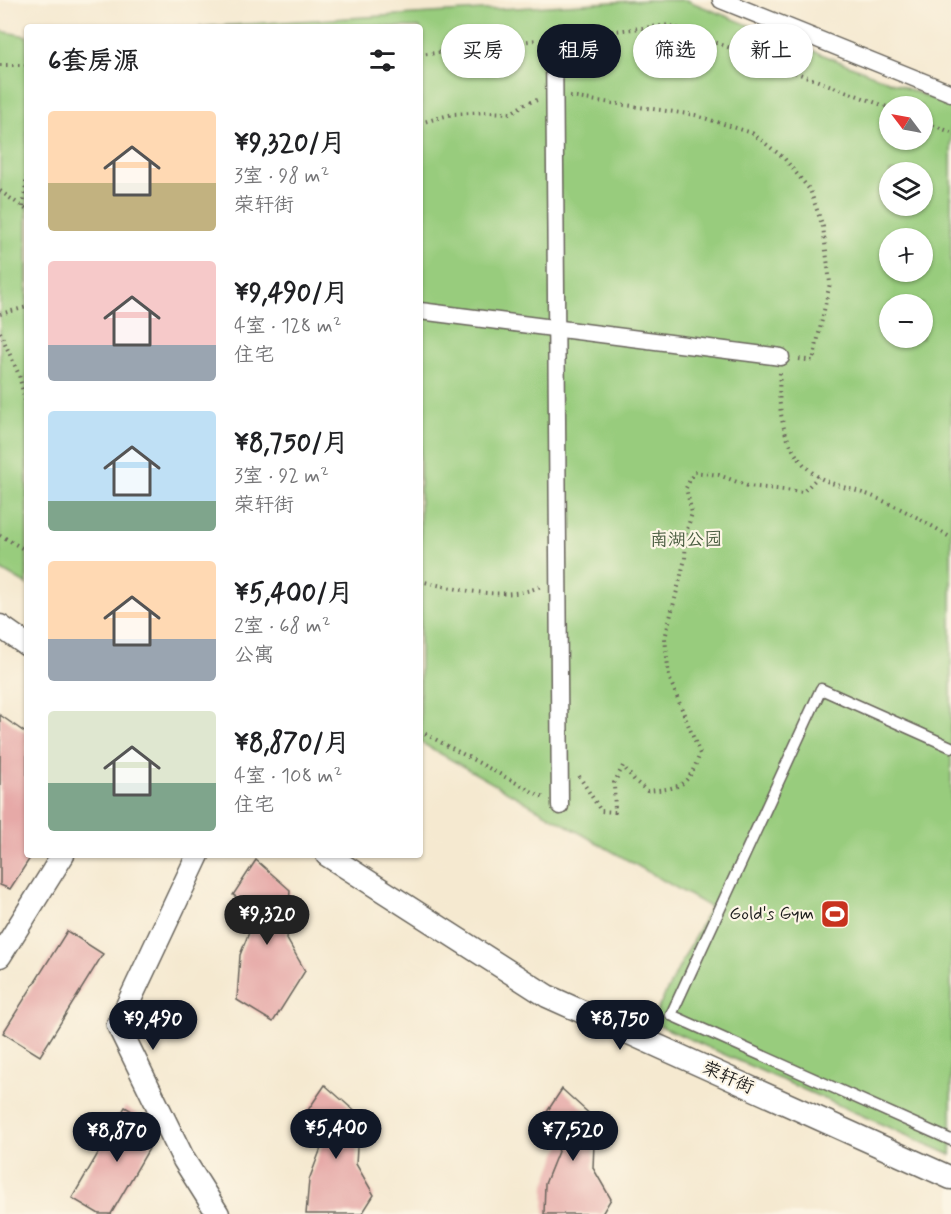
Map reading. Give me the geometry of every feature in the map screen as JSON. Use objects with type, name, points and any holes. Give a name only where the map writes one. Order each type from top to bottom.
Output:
[{"type":"street","points":[[721,0],[951,93]]},
{"type":"street","points":[[554,78],[560,806]]},
{"type":"street","points":[[423,311],[781,357]]},
{"type":"street","points":[[0,626],[24,643]]},
{"type":"street","points":[[0,956],[61,858]]},
{"type":"street","points":[[197,858],[118,1025],[184,1160],[218,1214]]},
{"type":"street","name":"荣轩街","points":[[332,858],[547,996],[951,1178]]},
{"type":"lane","points":[[951,747],[821,689],[671,1015],[951,1140]]},
{"type":"path","points":[[621,30],[669,25],[879,104]]},
{"type":"path","points":[[423,55],[537,40]]},
{"type":"path","points":[[0,65],[24,65]]},
{"type":"path","points":[[423,122],[453,114],[511,113],[525,104],[554,95],[695,115],[752,133],[784,158],[810,190],[823,227],[830,283],[813,361],[781,357],[779,390],[782,426],[797,456],[818,477],[873,496],[929,523],[951,538]]},
{"type":"path","points":[[933,125],[951,132]]},
{"type":"path","points":[[0,191],[24,208]]},
{"type":"path","points":[[0,314],[24,308]]},
{"type":"path","points":[[0,332],[19,375],[24,396]]},
{"type":"path","points":[[560,763],[574,767],[601,811],[615,812],[614,783],[623,766],[647,791],[673,789],[691,777],[700,754],[669,676],[665,638],[685,559],[686,533],[692,513],[686,488],[694,472],[719,475],[748,486],[803,492],[818,477]]},
{"type":"path","points":[[0,535],[24,549]]},
{"type":"path","points":[[423,582],[488,593],[531,591],[558,578]]},
{"type":"path","points":[[423,733],[560,806]]},
{"type":"green space","name":"南湖公园","points":[[648,0],[686,0],[746,24],[729,24],[729,78],[813,78],[813,51],[926,96],[879,96],[879,150],[933,150],[933,99],[951,106],[951,1155],[651,1022],[710,907],[423,744],[423,24],[249,24]]},
{"type":"green space","points":[[0,31],[24,35],[24,583],[0,569]]},
{"type":"building","points":[[0,715],[24,732],[24,858],[30,858],[10,889],[0,885]]},
{"type":"building","points":[[256,860],[290,890],[287,939],[305,971],[273,1022],[237,1000],[240,955],[258,910],[233,895]]},
{"type":"building","points":[[67,931],[103,954],[40,1056],[3,1033]]},
{"type":"building","points":[[325,1085],[359,1115],[356,1164],[374,1195],[362,1214],[306,1214],[309,1180],[326,1135],[302,1119]]},
{"type":"building","points":[[562,1089],[595,1119],[593,1168],[611,1199],[602,1214],[544,1214],[545,1184],[563,1139],[539,1124]]},
{"type":"building","points":[[125,1107],[161,1128],[111,1214],[99,1214],[72,1198]]},
{"type":"place","name":"Gold's Gym","points":[[835,914]]}]
